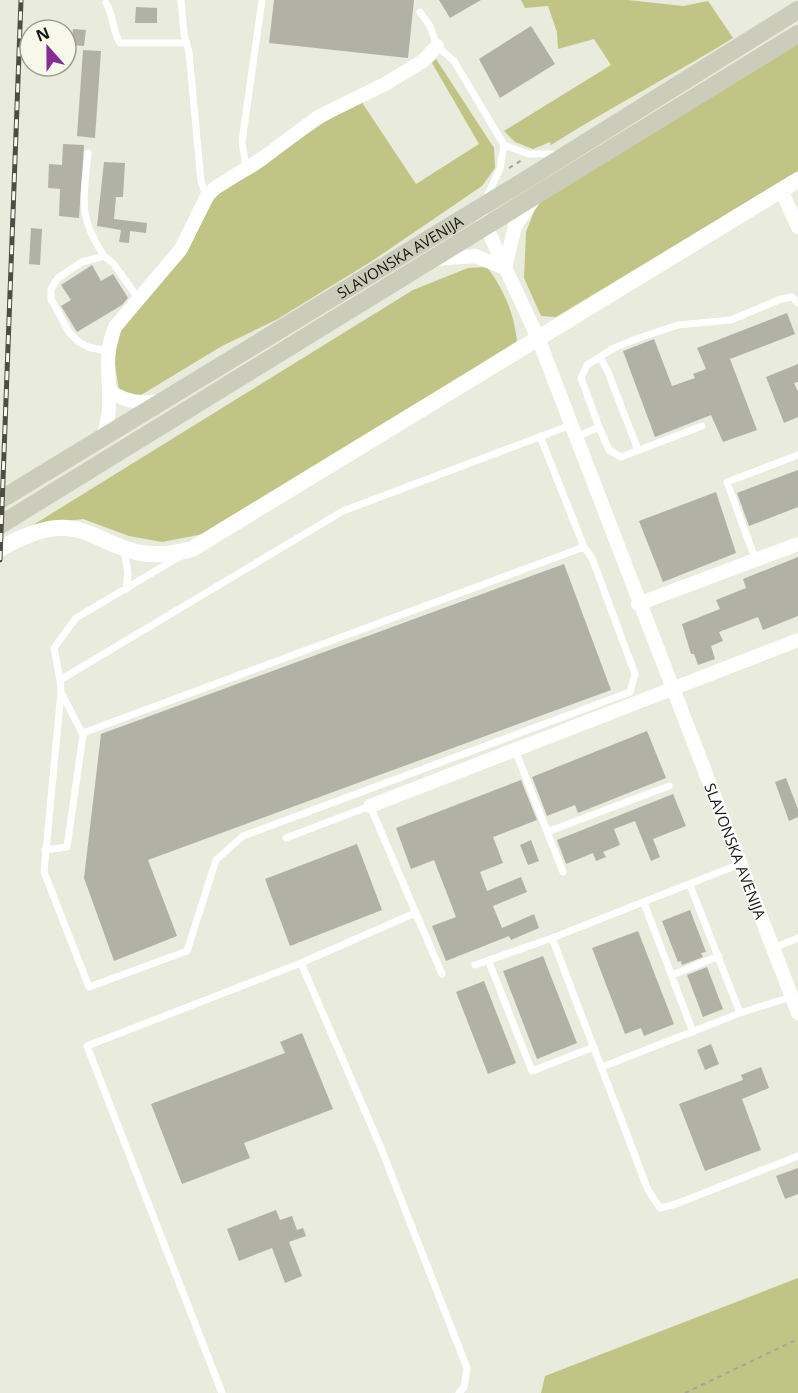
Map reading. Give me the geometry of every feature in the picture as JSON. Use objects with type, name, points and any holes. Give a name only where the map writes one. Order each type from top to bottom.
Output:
[{"type":"main road","name":"SLAVONSKA AVENIJA","points":[[0,500],[478,209],[798,10]]},
{"type":"main road","name":"SLAVONSKA AVENIJA","points":[[0,525],[798,34]]},
{"type":"street","points":[[104,436],[111,410],[111,392],[107,371],[108,351],[115,327],[181,249],[207,196],[318,117],[385,84],[423,62],[437,46]]},
{"type":"street","points":[[0,549],[27,536],[57,528],[74,528],[139,553],[159,555],[192,549],[798,180]]},
{"type":"street","points":[[782,190],[798,227]]},
{"type":"street","name":"SLAVONSKA AVENIJA","points":[[505,268],[515,226],[537,195]]},
{"type":"street","points":[[478,209],[485,226]]},
{"type":"street","name":"SLAVONSKA AVENIJA","points":[[485,226],[538,338],[638,604],[740,864],[795,996],[798,1013]]},
{"type":"street","name":"SLAVONSKA AVENIJA","points":[[434,259],[474,256],[505,268]]},
{"type":"street","points":[[111,392],[125,401],[137,404],[160,401]]},
{"type":"street","points":[[638,604],[798,544]]},
{"type":"street","points":[[370,806],[798,640]]},
{"type":"lane","points":[[181,0],[201,182],[207,196]]},
{"type":"lane","points":[[246,167],[242,142],[262,0]]},
{"type":"lane","points":[[106,3],[110,10],[114,34],[120,43],[186,43]]},
{"type":"lane","points":[[420,12],[430,26],[437,46],[454,61],[504,145],[532,155],[566,154]]},
{"type":"lane","points":[[478,209],[494,186],[504,145]]},
{"type":"lane","points":[[88,153],[84,218],[91,236],[104,256],[113,263],[138,298]]},
{"type":"lane","points":[[104,256],[82,262],[58,278],[51,289],[51,299],[69,332],[79,342],[88,348],[108,351]]},
{"type":"lane","points":[[702,426],[621,457],[615,455],[609,450],[581,378],[587,365],[625,343],[678,325],[731,321],[789,297],[798,303]]},
{"type":"lane","points":[[600,357],[638,450]]},
{"type":"lane","points":[[60,680],[344,511],[540,436],[599,427]]},
{"type":"lane","points":[[192,549],[76,618],[54,648],[61,692],[44,872],[89,987],[187,951],[216,860],[243,836],[630,692],[634,674],[592,558],[584,547],[540,436]]},
{"type":"lane","points":[[756,561],[727,482],[798,455]]},
{"type":"lane","points":[[83,733],[584,547]]},
{"type":"lane","points":[[123,548],[128,573],[126,589]]},
{"type":"lane","points":[[45,850],[67,847],[83,733],[61,692]]},
{"type":"lane","points":[[515,750],[563,872]]},
{"type":"lane","points":[[547,832],[669,786]]},
{"type":"lane","points":[[286,838],[370,806],[442,974]]},
{"type":"lane","points":[[475,965],[489,962],[644,903],[740,864]]},
{"type":"lane","points":[[690,885],[740,1013]]},
{"type":"lane","points":[[644,903],[693,1032]]},
{"type":"lane","points":[[222,1393],[87,1046],[301,963],[416,913]]},
{"type":"lane","points":[[552,938],[648,1190],[660,1208],[676,1204],[798,1156]]},
{"type":"lane","points":[[774,948],[798,938]]},
{"type":"lane","points":[[672,975],[719,956]]},
{"type":"lane","points":[[489,962],[532,1071],[594,1047]]},
{"type":"lane","points":[[301,963],[381,1148],[467,1368],[464,1387],[459,1393]]},
{"type":"lane","points":[[602,1067],[740,1013],[795,996]]},
{"type":"path","points":[[504,171],[525,158]]},
{"type":"path","points":[[684,1393],[798,1339]]},
{"type":"green space","points":[[521,0],[628,0],[683,6],[708,1],[733,38],[551,145],[550,142],[533,149],[515,142],[504,131],[611,65],[594,39],[558,49],[557,32],[548,6],[525,8]]},
{"type":"green space","points":[[798,43],[798,171],[556,317],[541,316],[524,278],[526,232],[537,204]]},
{"type":"green space","points":[[436,59],[494,148],[495,168],[482,186],[372,261],[276,320],[222,346],[141,395],[130,396],[119,390],[114,359],[121,331],[140,305],[185,255],[216,195],[221,191],[258,170],[311,131],[361,101],[416,184],[479,144],[432,63]]},
{"type":"green space","points":[[487,267],[507,302],[517,341],[219,531],[162,542],[129,536],[83,519],[33,525],[413,290],[468,268]]},
{"type":"green space","points":[[798,1278],[798,1393],[541,1393],[545,1376]]},
{"type":"building","points":[[274,0],[414,0],[408,58],[269,43]]},
{"type":"building","points":[[439,0],[481,0],[450,18]]},
{"type":"building","points":[[136,7],[157,8],[157,23],[135,23]]},
{"type":"building","points":[[531,26],[555,64],[500,98],[479,59]]},
{"type":"building","points":[[78,29],[86,30],[84,46],[78,46]]},
{"type":"building","points":[[83,50],[101,51],[95,138],[77,136]]},
{"type":"building","points":[[63,144],[84,145],[79,218],[59,216],[60,189],[48,188],[49,164],[62,165]]},
{"type":"building","points":[[104,162],[125,163],[123,197],[116,197],[114,219],[147,223],[146,233],[130,231],[129,243],[119,242],[121,230],[97,226]]},
{"type":"building","points":[[31,228],[42,229],[40,265],[29,264]]},
{"type":"building","points":[[92,265],[101,281],[113,274],[128,298],[122,305],[77,332],[61,306],[71,300],[61,285]]},
{"type":"building","points":[[787,313],[795,334],[730,359],[757,430],[723,442],[711,415],[655,437],[623,351],[654,339],[672,386],[695,378],[693,374],[706,369],[697,348]]},
{"type":"building","points":[[798,364],[798,382],[794,383],[798,392],[798,417],[784,423],[766,377]]},
{"type":"building","points":[[798,470],[798,507],[749,526],[737,493]]},
{"type":"building","points":[[716,492],[736,553],[663,582],[639,521]]},
{"type":"building","points":[[798,557],[798,616],[763,630],[758,617],[719,632],[723,641],[711,646],[715,659],[698,665],[694,654],[691,654],[682,624],[720,609],[716,600],[746,588],[743,579]]},
{"type":"building","points":[[564,564],[611,690],[148,860],[177,936],[114,961],[84,878],[101,734]]},
{"type":"building","points":[[647,731],[666,778],[578,813],[575,805],[547,816],[532,777]]},
{"type":"building","points":[[786,778],[798,809],[798,817],[789,821],[775,782]]},
{"type":"building","points":[[521,780],[537,820],[493,837],[503,863],[480,872],[487,891],[521,877],[527,892],[493,906],[502,928],[534,914],[539,928],[511,940],[509,936],[446,961],[432,926],[456,917],[434,860],[411,869],[396,828]]},
{"type":"building","points":[[673,794],[686,826],[653,839],[660,857],[651,861],[635,821],[614,829],[620,845],[603,852],[606,857],[596,861],[593,853],[566,864],[557,840]]},
{"type":"building","points":[[531,840],[539,861],[528,865],[520,845]]},
{"type":"building","points":[[357,844],[382,910],[290,946],[265,879]]},
{"type":"building","points":[[690,910],[706,952],[701,953],[703,957],[682,965],[681,961],[678,962],[662,921]]},
{"type":"building","points":[[638,931],[674,1024],[644,1036],[641,1028],[625,1034],[592,948]]},
{"type":"building","points":[[543,956],[577,1043],[537,1059],[503,971]]},
{"type":"building","points":[[707,967],[723,1009],[703,1017],[687,975]]},
{"type":"building","points":[[484,981],[516,1063],[488,1074],[456,992]]},
{"type":"building","points":[[302,1033],[333,1109],[244,1143],[250,1158],[182,1184],[151,1104],[285,1053],[280,1042]]},
{"type":"building","points":[[711,1044],[719,1064],[705,1070],[697,1050]]},
{"type":"building","points":[[761,1067],[769,1088],[742,1099],[761,1150],[705,1171],[679,1104],[743,1080],[741,1075]]},
{"type":"building","points":[[798,1168],[798,1194],[785,1199],[776,1176]]},
{"type":"building","points":[[276,1210],[280,1220],[292,1216],[297,1230],[303,1228],[306,1236],[289,1242],[302,1276],[285,1283],[272,1248],[239,1261],[227,1229]]},
{"type":"railway","points":[[0,560],[21,0]]}]
